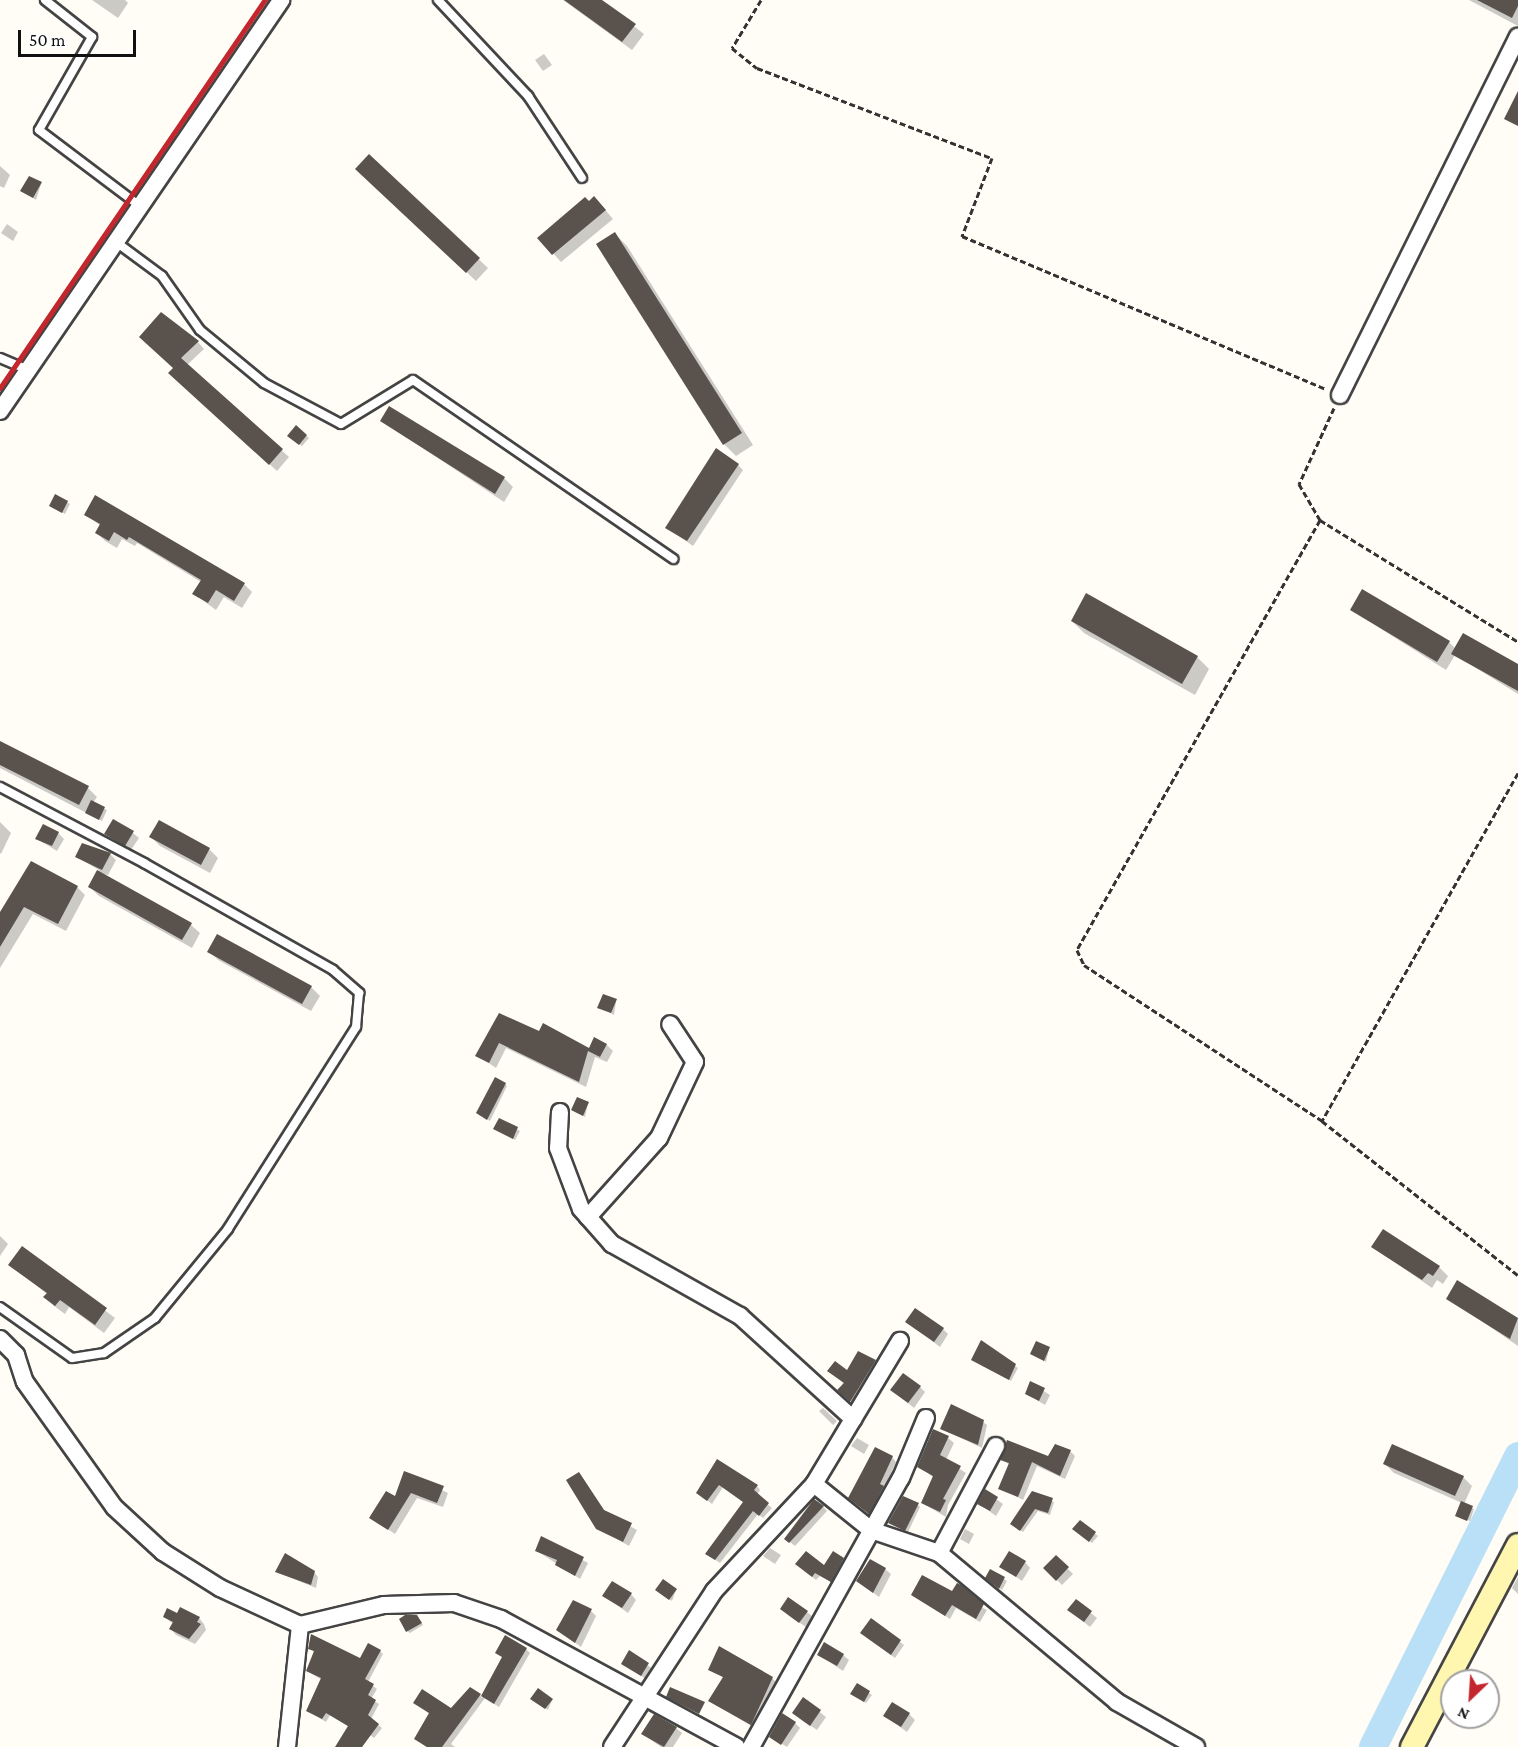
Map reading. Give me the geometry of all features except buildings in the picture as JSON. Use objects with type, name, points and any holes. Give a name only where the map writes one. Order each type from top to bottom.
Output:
[{"type":"street","points":[[0,411],[281,0]]},
{"type":"street","points":[[1340,395],[1518,37]]},
{"type":"street","points":[[588,1217],[659,1138],[695,1062],[670,1024]]},
{"type":"street","points":[[560,1112],[558,1148],[580,1209],[612,1244],[740,1316],[853,1419]]},
{"type":"street","points":[[0,1339],[16,1355],[25,1382],[114,1507],[163,1552],[220,1588],[300,1625],[384,1605],[453,1603],[501,1619],[644,1699],[737,1747]]},
{"type":"street","points":[[612,1747],[714,1592],[814,1484],[900,1341]]},
{"type":"street","points":[[751,1747],[901,1478],[926,1418]]},
{"type":"street","points":[[939,1553],[996,1446]]},
{"type":"street","points":[[814,1484],[872,1530],[939,1553],[1117,1702],[1196,1747]]},
{"type":"street","points":[[1412,1747],[1518,1545]]},
{"type":"street","points":[[287,1747],[300,1625]]},
{"type":"lane","points":[[45,0],[92,37],[39,130],[140,206]]},
{"type":"lane","points":[[438,0],[528,96],[582,178]]},
{"type":"lane","points":[[116,242],[162,276],[200,330],[264,383],[341,424],[413,380],[673,559]]},
{"type":"lane","points":[[0,358],[28,370]]},
{"type":"lane","points":[[0,787],[144,863],[323,965],[360,993],[356,1027],[228,1229],[155,1318],[104,1353],[72,1358],[0,1307]]},
{"type":"path","points":[[761,0],[732,48],[757,68],[992,158],[962,236],[1340,395],[1299,484],[1320,520],[1518,642]]},
{"type":"path","points":[[1320,520],[1077,950],[1084,965],[1322,1121],[1518,1275]]},
{"type":"path","points":[[1322,1121],[1518,773]]},
{"type":"waterway","points":[[1373,1747],[1518,1456]]},
{"type":"railway","points":[[0,388],[265,0]]}]
